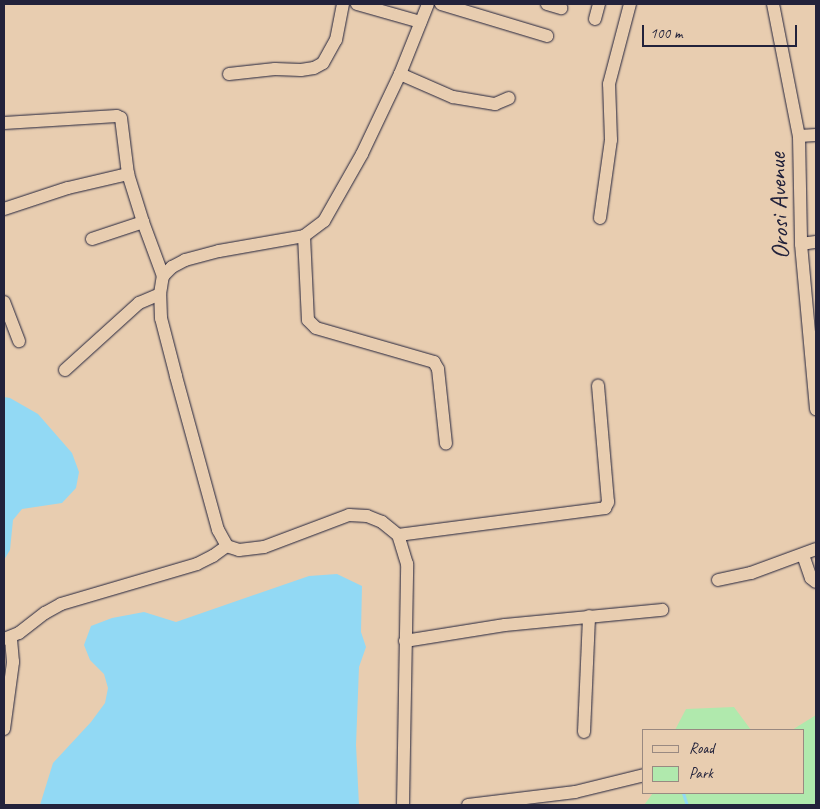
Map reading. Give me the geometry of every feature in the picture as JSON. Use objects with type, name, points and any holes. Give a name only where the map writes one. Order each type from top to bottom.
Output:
[{"type":"street","points":[[229,74],[275,69],[301,70],[323,64],[336,40],[343,4]]},
{"type":"street","points":[[357,4],[420,22]]},
{"type":"street","points":[[403,805],[407,564],[398,535],[382,522],[367,516],[349,515],[264,547],[239,550],[227,546],[216,523],[178,386],[161,318],[160,294],[164,276],[172,267],[201,255],[304,236],[324,221],[362,154],[400,74],[428,4]]},
{"type":"street","points":[[441,4],[547,36]]},
{"type":"street","points":[[547,4],[561,8]]},
{"type":"street","points":[[595,20],[599,4]]},
{"type":"street","points":[[600,218],[611,140],[609,84],[630,4]]},
{"type":"street","name":"Orosi Avenue","points":[[773,4],[799,136],[801,244],[816,410]]},
{"type":"street","points":[[400,74],[453,97],[494,104],[509,98]]},
{"type":"street","points":[[4,124],[117,116],[122,124],[128,174],[143,222],[164,276]]},
{"type":"street","points":[[799,136],[816,135]]},
{"type":"street","points":[[4,209],[68,188],[128,174]]},
{"type":"street","points":[[92,239],[143,222]]},
{"type":"street","points":[[304,236],[308,320],[316,328],[434,362],[438,369],[446,444]]},
{"type":"street","points":[[801,244],[816,242]]},
{"type":"street","points":[[65,370],[139,303],[160,294]]},
{"type":"street","points":[[4,302],[20,341]]},
{"type":"street","points":[[398,535],[605,508],[608,502],[598,385]]},
{"type":"street","points":[[4,729],[13,662],[7,638],[61,604],[197,564],[227,546]]},
{"type":"street","points":[[718,580],[751,574],[816,549]]},
{"type":"street","points":[[803,555],[811,578],[816,582]]},
{"type":"street","points":[[406,641],[505,625],[662,610]]},
{"type":"street","points":[[584,732],[589,616]]},
{"type":"street","points":[[468,805],[576,792],[642,776]]},
{"type":"green space","points":[[734,707],[750,729],[676,729],[686,709]]},
{"type":"green space","points":[[816,715],[816,805],[644,805],[652,794],[805,794],[805,729],[794,729]]},
{"type":"water","points":[[4,397],[10,398],[38,414],[72,453],[79,472],[76,488],[62,503],[22,509],[13,520],[10,550],[4,560]]},
{"type":"water","points":[[337,574],[362,586],[361,632],[366,647],[359,667],[356,745],[359,805],[40,805],[53,763],[91,722],[105,703],[108,688],[104,674],[90,660],[84,645],[91,626],[112,618],[144,612],[176,622],[309,576]]},
{"type":"waterway","points":[[683,794],[687,805]]}]
